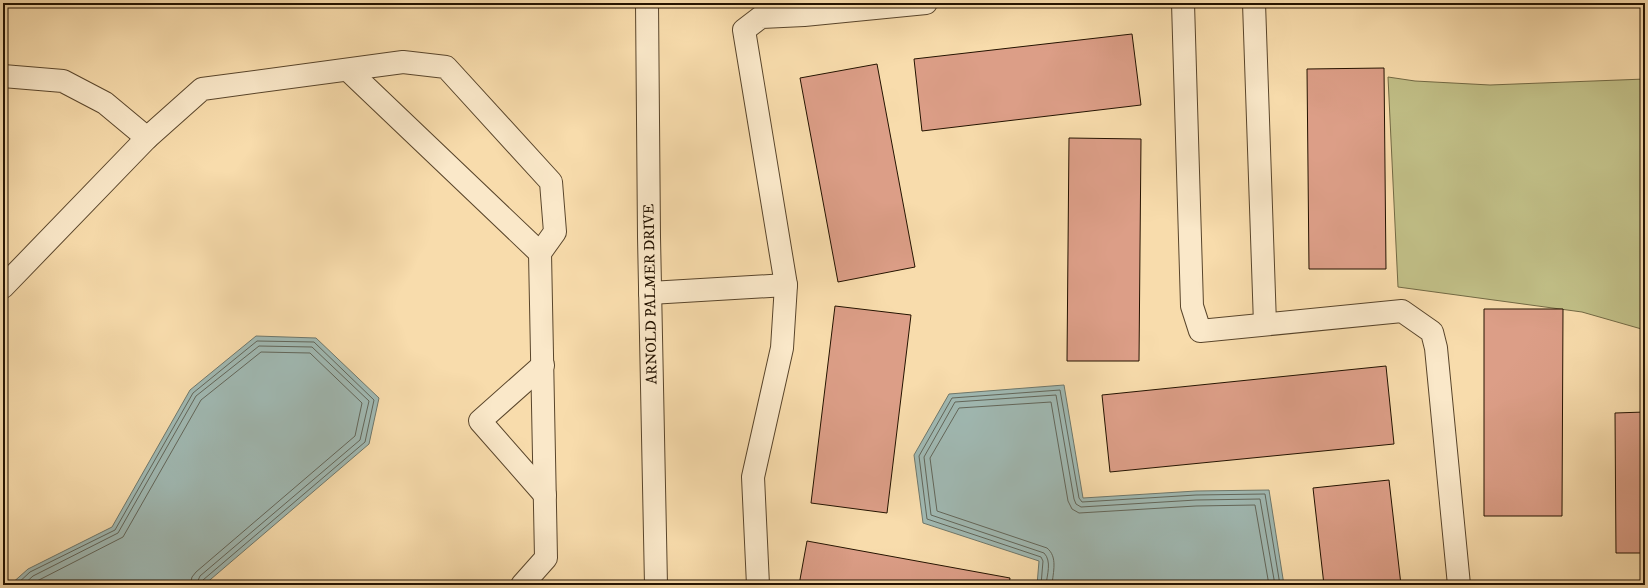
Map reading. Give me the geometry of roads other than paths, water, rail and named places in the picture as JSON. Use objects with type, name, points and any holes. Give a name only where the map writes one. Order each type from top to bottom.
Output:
[{"type":"street","name":"ARNOLD PALMER DRIVE","points":[[647,3],[650,294],[656,585]]},
{"type":"street","points":[[758,585],[753,477],[782,348],[786,285],[744,30],[761,17],[804,16],[926,3]]},
{"type":"street","points":[[1183,3],[1192,306],[1200,331],[1402,310],[1432,332],[1436,348],[1459,585]]},
{"type":"street","points":[[1254,3],[1265,324]]},
{"type":"street","points":[[3,287],[147,138],[202,89],[403,62],[446,67],[551,182],[555,232],[540,253],[546,558],[522,585]]},
{"type":"street","points":[[348,70],[540,253]]},
{"type":"street","points":[[3,76],[63,81],[105,103],[147,138]]},
{"type":"street","points":[[650,294],[786,285]]},
{"type":"street","points":[[542,365],[480,421],[545,496]]},
{"type":"water","points":[[256,336],[316,338],[379,398],[369,444],[204,585],[10,585],[28,569],[112,527],[190,390]]},
{"type":"water","points":[[1064,385],[1083,498],[1196,491],[1269,490],[1284,585],[1037,585],[1039,561],[923,523],[914,455],[949,394]]}]
